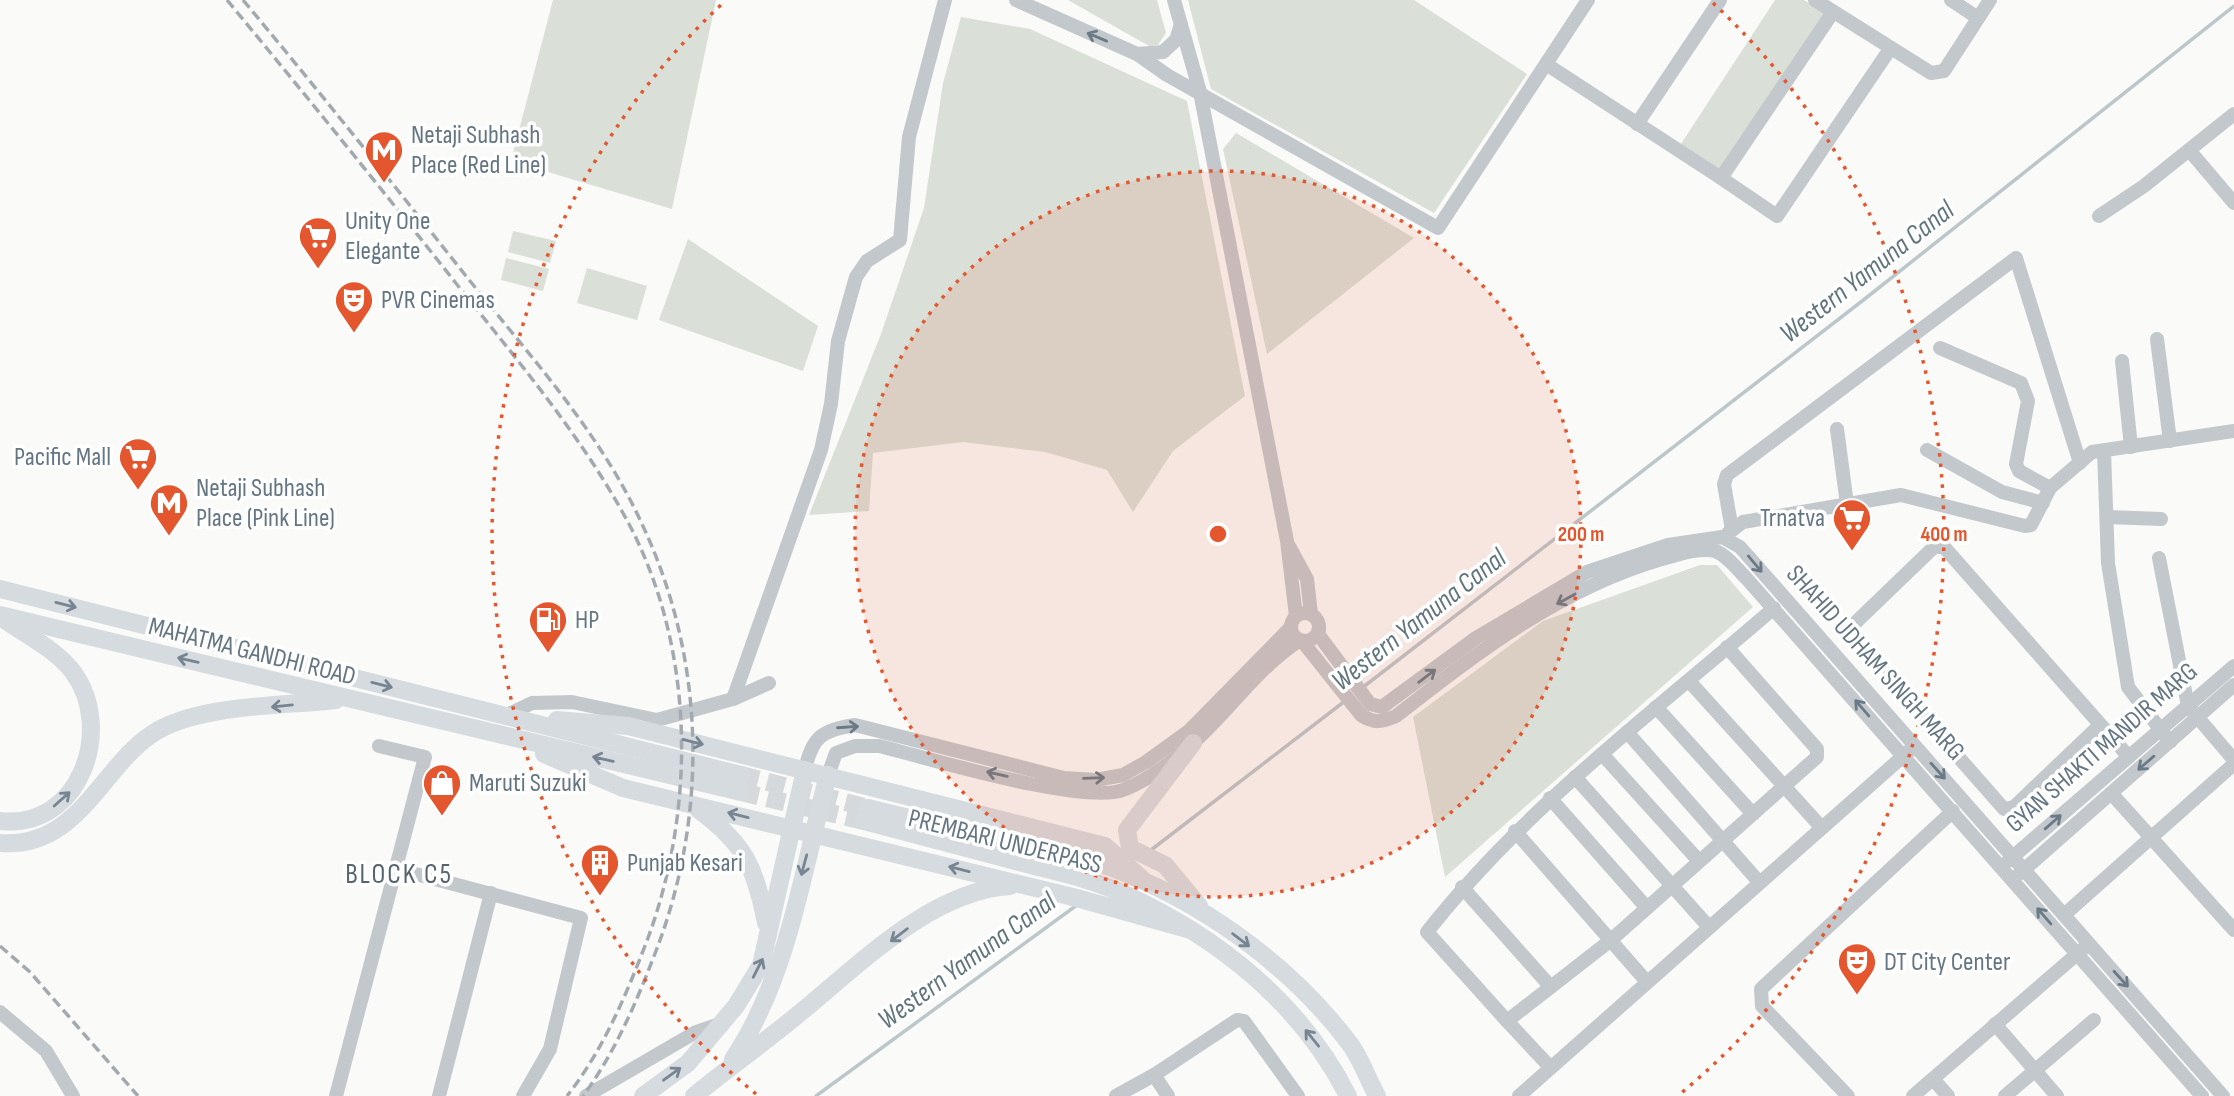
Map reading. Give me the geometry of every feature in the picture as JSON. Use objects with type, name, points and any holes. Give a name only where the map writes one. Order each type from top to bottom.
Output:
[{"type":"main road","name":"MAHATMA GANDHI ROAD","points":[[0,589],[505,716]]},
{"type":"main road","name":"MAHATMA GANDHI ROAD","points":[[0,616],[500,734]]},
{"type":"main road","points":[[0,616],[72,670],[85,692],[91,716],[92,742],[85,767],[63,801],[36,816],[0,821]]},
{"type":"main road","points":[[0,843],[36,839],[62,825],[99,793],[125,759],[152,734],[176,723],[213,714],[350,699]]},
{"type":"main road","points":[[505,716],[628,726],[1105,846],[1118,857],[1165,865],[1205,913],[1283,973],[1312,1002],[1351,1045],[1377,1096]]},
{"type":"main road","points":[[500,734],[741,783],[505,716]]},
{"type":"main road","points":[[500,734],[624,788],[1073,897],[1119,901],[1191,930],[1248,970],[1288,1009],[1329,1058],[1348,1096]]},
{"type":"main road","points":[[1118,857],[1127,830],[1193,743]]},
{"type":"main road","points":[[643,1096],[688,1063],[736,1006],[761,965],[805,769]]},
{"type":"main road","points":[[724,1070],[749,1035],[771,991],[828,775]]},
{"type":"main road","points":[[692,804],[737,842],[753,871],[769,936]]},
{"type":"main road","name":"PREMBARI UNDERPASS","points":[[1119,901],[1086,880],[866,815],[1118,857],[1142,879],[1205,913]]},
{"type":"main road","points":[[694,1096],[900,933],[942,905],[982,889],[1028,886]]},
{"type":"street","points":[[733,699],[821,450],[831,404],[838,341],[856,277],[867,261],[900,240],[909,137],[945,0]]},
{"type":"street","points":[[1016,0],[1137,54],[1438,228],[1588,0]]},
{"type":"street","points":[[1034,0],[1056,19]]},
{"type":"street","points":[[1174,0],[1200,92],[1286,541],[1295,637],[1335,684],[1376,723],[1396,716],[1483,648],[1599,580],[1674,556],[1712,550],[1726,534],[1744,522],[1900,495],[2025,526],[2036,521],[2050,488],[2092,452],[2234,431]]},
{"type":"street","points":[[1637,124],[1720,0]]},
{"type":"street","points":[[1815,0],[1890,49],[1931,73],[1938,74],[1944,71],[1990,0]]},
{"type":"street","points":[[1951,0],[1978,18]]},
{"type":"street","points":[[1721,178],[1833,12]]},
{"type":"street","points":[[1137,54],[1163,52],[1176,40],[1181,23]]},
{"type":"street","points":[[1546,64],[1777,216],[1890,49]]},
{"type":"street","points":[[2099,216],[2234,114]]},
{"type":"street","points":[[2189,150],[2234,202]]},
{"type":"street","points":[[1726,534],[1724,484],[1727,475],[2016,258],[2080,463]]},
{"type":"street","points":[[2157,339],[2170,441]]},
{"type":"street","points":[[1940,348],[2021,383],[2028,401],[2017,464],[2020,471],[2050,488]]},
{"type":"street","points":[[2122,361],[2131,447]]},
{"type":"street","points":[[1837,429],[1847,504]]},
{"type":"street","points":[[1927,450],[2002,492],[2043,503]]},
{"type":"street","points":[[2104,451],[2108,563],[2127,687],[2170,742]]},
{"type":"street","points":[[2107,517],[2161,519]]},
{"type":"street","points":[[1365,710],[1389,705],[1476,638],[1587,572],[1668,545],[1726,534]]},
{"type":"street","name":"SHAHID UDHAM SINGH MARG","points":[[1726,534],[1915,746],[2018,875],[2223,1096]]},
{"type":"street","points":[[1286,541],[1307,579],[1311,614],[1319,628],[1318,634],[1351,677],[1365,710]]},
{"type":"street","points":[[2100,725],[2014,807],[2004,809],[1853,637],[1852,626],[1934,547],[1944,547],[2129,757]]},
{"type":"street","name":"SHAHID UDHAM SINGH MARG","points":[[1712,550],[1721,554],[1748,579],[1953,811],[2007,861]]},
{"type":"street","points":[[2064,915],[2234,762],[2193,712],[2159,558]]},
{"type":"street","points":[[1550,1067],[1427,932],[1462,887],[1550,798],[1774,608]]},
{"type":"street","points":[[805,769],[817,739],[829,729],[855,725],[1064,778],[1096,780],[1123,775],[1189,731],[1293,622],[1311,614]]},
{"type":"street","points":[[828,775],[836,753],[855,746],[879,746],[1094,795],[1122,790],[1142,780],[1193,743],[1276,657],[1301,641],[1316,636],[1319,628]]},
{"type":"street","points":[[1507,1021],[1611,940],[1817,757],[1817,749],[1727,647]]},
{"type":"street","name":"GYAN SHAKTI MANDIR MARG","points":[[2018,875],[2170,742],[2234,666]]},
{"type":"street","points":[[1689,681],[1822,828]]},
{"type":"street","points":[[505,716],[532,703],[572,702],[657,720],[733,699],[769,684]]},
{"type":"street","name":"GYAN SHAKTI MANDIR MARG","points":[[2007,861],[2160,730],[2234,685]]},
{"type":"street","points":[[1656,707],[1753,814]]},
{"type":"street","points":[[1627,732],[1759,882]]},
{"type":"street","points":[[336,1096],[425,757],[379,746]]},
{"type":"street","points":[[1519,1096],[1708,926],[1915,746]]},
{"type":"street","points":[[1602,754],[1699,861]]},
{"type":"street","points":[[1575,777],[1708,926]]},
{"type":"street","points":[[2111,793],[2234,930]]},
{"type":"street","points":[[1550,798],[1647,908]]},
{"type":"street","points":[[1848,1096],[1762,1006],[1761,989],[1953,811]]},
{"type":"street","points":[[1515,831],[1647,982]]},
{"type":"street","points":[[397,869],[581,918],[550,1049],[523,1096]]},
{"type":"street","name":"SHAHID UDHAM SINGH MARG","points":[[2018,875],[2064,915],[2083,948],[2202,1096]]},
{"type":"street","points":[[1462,887],[1550,986]]},
{"type":"street","points":[[439,1096],[491,894]]},
{"type":"street","points":[[1913,1096],[2083,948]]},
{"type":"street","points":[[0,1012],[46,1051],[74,1096]]},
{"type":"street","points":[[1116,1096],[1237,1020],[1244,1021],[1298,1096]]},
{"type":"street","points":[[2005,1096],[2094,1020]]},
{"type":"street","points":[[586,1096],[696,1032],[719,1024]]},
{"type":"street","points":[[1995,1024],[2057,1096]]},
{"type":"street","points":[[1154,1074],[1168,1096]]},
{"type":"street","points":[[1933,1079],[1948,1096]]},
{"type":"shaded area","points":[[553,0],[716,0],[672,209],[511,161]]},
{"type":"shaded area","points":[[1068,0],[1157,0],[1166,33],[1158,45],[1149,46]]},
{"type":"shaded area","points":[[1188,0],[1414,0],[1527,74],[1434,213],[1211,89]]},
{"type":"shaded area","points":[[1775,0],[1804,0],[1825,14],[1720,174],[1679,147]]},
{"type":"shaded area","points":[[961,17],[1030,29],[1187,101],[1245,396],[1173,451],[1133,512],[1107,470],[1045,452],[963,442],[873,453],[869,511],[809,515],[881,334],[924,208],[943,83]]},
{"type":"shaded area","points":[[1236,133],[1414,238],[1267,354],[1223,149]]},
{"type":"shaded area","points":[[513,231],[556,241],[550,263],[508,252]]},
{"type":"shaded area","points":[[688,239],[818,326],[803,371],[659,320]]},
{"type":"shaded area","points":[[506,258],[549,269],[543,291],[501,280]]},
{"type":"shaded area","points":[[587,268],[647,286],[637,320],[577,303]]},
{"type":"shaded area","points":[[1700,565],[1717,565],[1753,607],[1445,877],[1413,717],[1543,621]]},
{"type":"waterway","name":"Western Yamuna Canal","points":[[1362,688],[1866,298],[2234,6]]},
{"type":"waterway","name":"Western Yamuna Canal","points":[[1151,850],[1345,701]]},
{"type":"waterway","name":"Western Yamuna Canal","points":[[816,1096],[1077,905]]},
{"type":"tunnel","points":[[741,775],[868,808]]},
{"type":"tunnel","points":[[741,792],[864,821]]},
{"type":"railway","points":[[227,0],[399,211],[570,429],[629,524],[651,573],[667,623],[677,676],[681,729],[675,836],[664,888],[648,938],[623,1000],[592,1059],[567,1096]]},
{"type":"railway","points":[[243,0],[562,395],[625,490],[663,574],[678,626],[688,678],[692,785],[686,838],[675,891],[659,943],[617,1041],[583,1096]]},
{"type":"railway","points":[[0,946],[30,972],[138,1096]]},
{"type":"place","name":"Netaji Subhash Place (Red Line)","points":[[384,184]]},
{"type":"place","name":"Unity One Elegante","points":[[318,270]]},
{"type":"place","name":"PVR Cinemas","points":[[354,334]]},
{"type":"place","name":"Pacific Mall","points":[[138,491]]},
{"type":"place","name":"Netaji Subhash Place (Pink Line)","points":[[169,537]]},
{"type":"place","name":"Trnatva","points":[[1852,552]]},
{"type":"place","name":"HP","points":[[548,654]]},
{"type":"place","name":"Maruti Suzuki","points":[[442,817]]},
{"type":"place","name":"Punjab Kesari","points":[[600,897]]},
{"type":"place","name":"DT City Center","points":[[1857,996]]},
{"type":"district","name":"BLOCK C5","points":[[399,874]]}]
